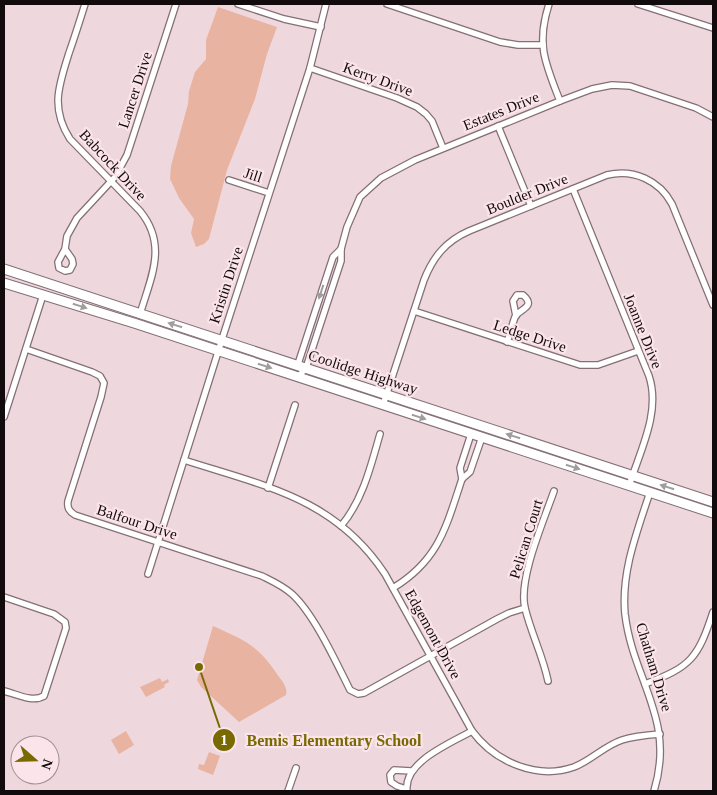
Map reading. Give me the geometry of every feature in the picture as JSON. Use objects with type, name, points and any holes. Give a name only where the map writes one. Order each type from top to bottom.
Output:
[{"type":"main road","name":"Coolidge Highway","points":[[5,270],[632,475],[713,508]]},
{"type":"main road","points":[[4,281],[7,275],[5,270]]},
{"type":"main road","points":[[29,290],[30,283],[37,280]]},
{"type":"main road","name":"Coolidge Highway","points":[[4,281],[629,486],[713,508]]},
{"type":"main road","points":[[134,323],[138,320],[140,314]]},
{"type":"street","name":"Babcock Drive","points":[[85,4],[59,86],[58,112],[70,139],[145,218],[154,237],[156,262],[140,314]]},
{"type":"street","name":"Lancer Drive","points":[[65,250],[68,236],[77,218],[111,182],[127,156],[176,4]]},
{"type":"street","points":[[238,4],[284,19],[321,27]]},
{"type":"street","name":"Kristin Drive","points":[[148,574],[310,68],[326,4]]},
{"type":"street","points":[[387,4],[500,42],[518,45],[542,45]]},
{"type":"street","points":[[549,4],[543,26],[542,45],[545,63],[560,101]]},
{"type":"street","points":[[638,4],[713,28]]},
{"type":"street","name":"Kerry Drive","points":[[310,68],[397,98],[417,107],[432,121],[443,148]]},
{"type":"street","name":"Estates Drive","points":[[298,377],[341,261],[341,248],[347,227],[360,197],[381,178],[443,148],[592,89],[612,85],[630,86],[647,90],[696,108],[713,117]]},
{"type":"street","points":[[498,126],[531,206]]},
{"type":"street","name":"Boulder Drive","points":[[383,405],[428,270],[438,254],[446,246],[469,231],[607,176],[624,173],[642,176],[660,188],[672,204],[713,305]]},
{"type":"street","name":"Jill","points":[[229,180],[269,193]]},
{"type":"street","name":"Joanne Drive","points":[[573,189],[651,382],[652,414],[629,486]]},
{"type":"street","name":"Estates Drive","points":[[302,366],[333,257],[341,248]]},
{"type":"street","points":[[4,417],[43,295]]},
{"type":"street","name":"Ledge Drive","points":[[414,311],[586,366],[605,364],[638,351]]},
{"type":"street","points":[[507,342],[516,316]]},
{"type":"street","name":"Balfour Drive","points":[[26,349],[92,372],[100,376],[104,382],[68,501],[70,512],[262,576],[282,587],[307,612],[350,690],[354,693],[364,693],[431,656]]},
{"type":"street","points":[[268,488],[295,405]]},
{"type":"street","points":[[342,526],[357,502],[364,486],[380,434]]},
{"type":"street","points":[[462,479],[460,468],[472,434]]},
{"type":"street","points":[[393,588],[426,563],[438,546],[462,479],[470,472],[482,437]]},
{"type":"street","name":"Edgemont Drive","points":[[184,460],[310,504],[342,526],[372,556],[393,588],[472,731],[481,742],[500,757],[523,768],[544,771],[564,770],[576,766],[610,745],[622,740],[660,734]]},
{"type":"street","name":"Pelican Court","points":[[548,681],[525,608],[524,597],[526,578],[554,491]]},
{"type":"street","name":"Chatham Drive","points":[[650,492],[630,554],[624,592],[628,633],[656,714],[660,734],[660,767],[654,791]]},
{"type":"street","points":[[4,597],[54,614],[65,622],[65,632],[44,696],[30,699],[4,691]]},
{"type":"street","points":[[431,656],[509,612],[525,608]]},
{"type":"street","points":[[645,684],[668,676],[689,662],[702,644],[713,612]]},
{"type":"street","points":[[411,771],[394,770],[390,775],[391,782],[407,790],[408,777],[411,771],[434,752],[472,731]]},
{"type":"street","points":[[288,791],[296,768]]},
{"type":"shaded area","points":[[218,7],[277,27],[267,54],[255,99],[227,170],[209,239],[204,244],[196,247],[191,233],[194,219],[179,198],[170,179],[171,166],[188,104],[189,91],[195,72],[206,59],[206,40]]},
{"type":"shaded area","points":[[213,626],[242,640],[257,650],[283,682],[286,695],[239,722],[201,687],[197,680]]},
{"type":"shaded area","points":[[160,678],[162,682],[168,679],[169,682],[164,685],[165,687],[146,697],[140,687]]},
{"type":"shaded area","points":[[126,731],[134,745],[119,754],[111,740]]},
{"type":"shaded area","points":[[209,752],[220,756],[213,775],[198,769],[199,764],[204,765]]},
{"type":"place","name":"Bemis Elementary School","points":[[199,667]]}]
